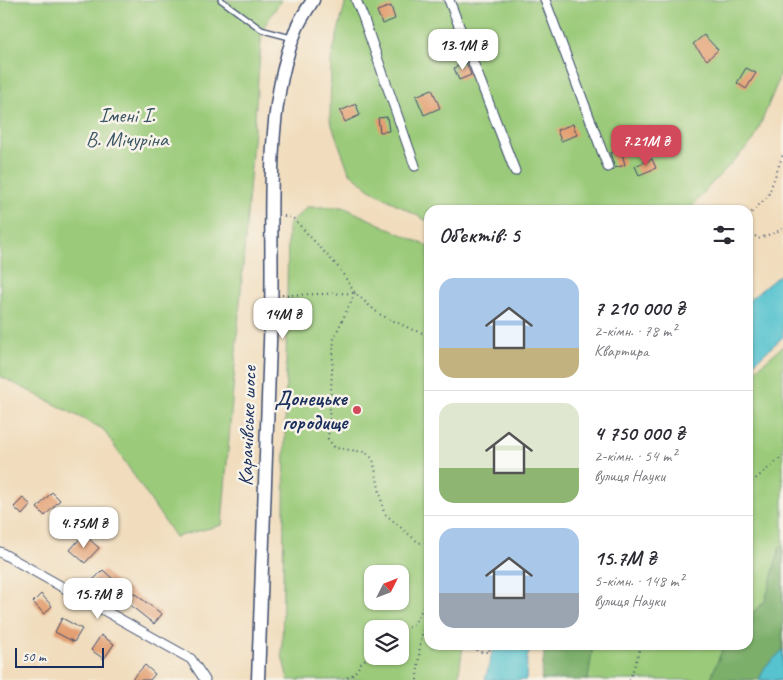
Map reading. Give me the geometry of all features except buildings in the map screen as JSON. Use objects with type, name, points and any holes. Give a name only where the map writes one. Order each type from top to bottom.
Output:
[{"type":"main road","name":"Карачівське шосе","points":[[258,680],[271,296],[274,128],[282,72],[296,28],[313,0]]},
{"type":"street","points":[[356,0],[416,166]]},
{"type":"street","points":[[449,0],[515,171]]},
{"type":"street","points":[[545,0],[608,168]]},
{"type":"street","points":[[0,552],[191,659],[205,680]]},
{"type":"lane","points":[[222,0],[262,30],[293,39]]},
{"type":"path","points":[[753,211],[768,196],[783,154]]},
{"type":"path","points":[[271,213],[292,218],[339,268],[355,293],[379,314],[424,333]]},
{"type":"path","points":[[753,234],[758,239],[783,229]]},
{"type":"path","points":[[271,296],[355,293]]},
{"type":"path","points":[[355,293],[334,338],[328,439],[335,448],[365,452],[373,459],[384,513],[419,543],[424,542]]},
{"type":"path","points":[[753,482],[783,456]]},
{"type":"path","points":[[409,627],[414,624],[424,605]]},
{"type":"path","points":[[417,680],[424,626]]},
{"type":"path","points":[[477,650],[478,652],[489,652],[489,650]]},
{"type":"path","points":[[630,680],[639,650]]},
{"type":"path","points":[[343,680],[354,674],[364,660]]},
{"type":"green space","name":"Імені І. В. Мічуріна","points":[[0,0],[281,0],[262,30],[222,525],[175,537],[103,429],[0,376]]},
{"type":"green space","points":[[346,0],[783,0],[783,61],[777,84],[754,140],[693,205],[424,205],[424,219],[374,192],[349,172],[330,120],[331,60]]},
{"type":"green space","name":"Донецьке городище","points":[[307,207],[343,207],[424,245],[424,650],[462,650],[458,680],[288,680],[282,655],[288,225]]},
{"type":"green space","points":[[783,346],[783,680],[583,680],[586,650],[753,650],[753,372]]},
{"type":"green space","points":[[783,545],[783,680],[710,680],[722,650],[753,650],[753,612],[765,601],[780,547]]},
{"type":"green space","points":[[544,650],[593,650],[588,680],[541,680]]},
{"type":"water","points":[[783,272],[783,337],[753,364],[753,297]]},
{"type":"water","points":[[493,650],[530,650],[527,658],[526,680],[485,680]]},
{"type":"water","points":[[783,650],[783,680],[759,680],[765,667]]},
{"type":"place","name":"Донецьке городище","points":[[357,410]]}]
